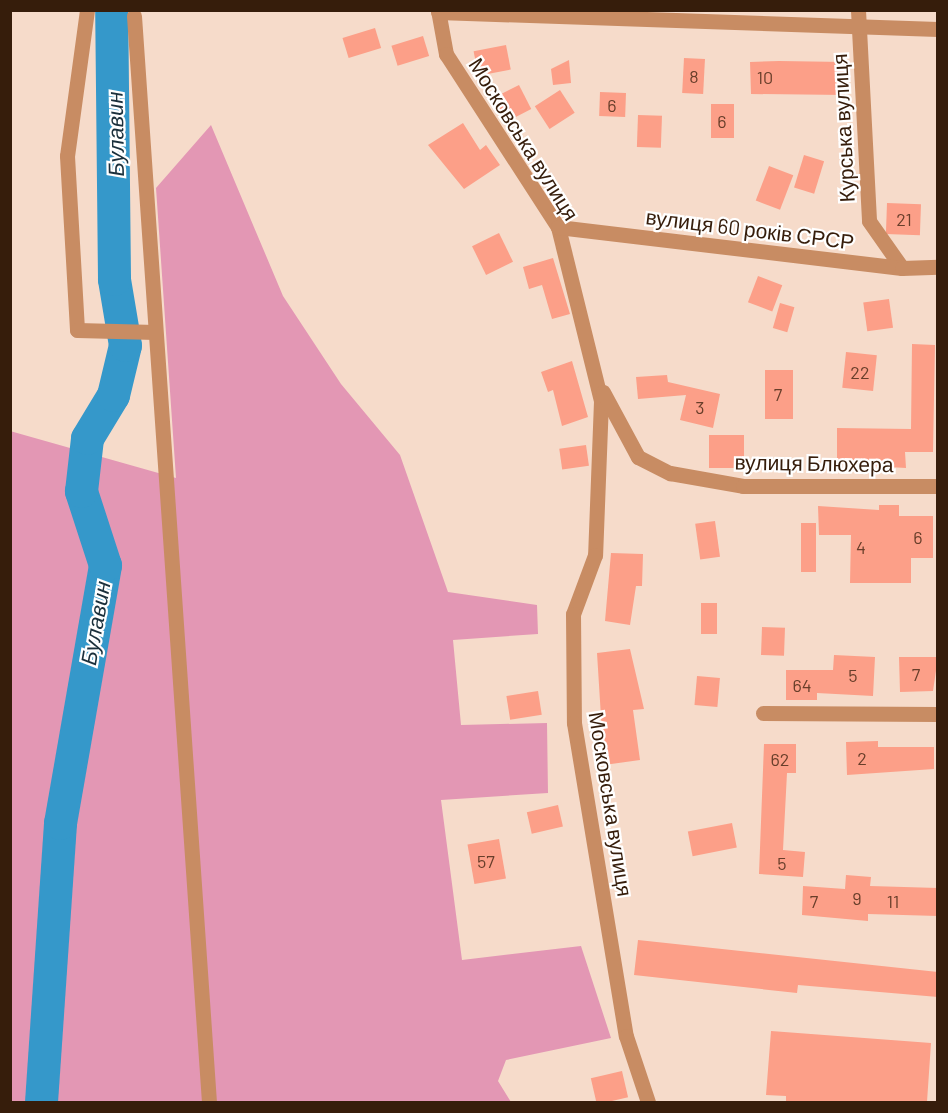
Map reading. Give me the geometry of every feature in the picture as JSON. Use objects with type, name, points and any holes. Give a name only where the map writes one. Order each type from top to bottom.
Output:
[{"type":"street","points":[[87,10],[67,156],[77,330],[148,332]]},
{"type":"street","name":"Курська вулиця","points":[[858,10],[869,221],[902,268]]},
{"type":"street","points":[[438,11],[938,29]]},
{"type":"street","name":"Московська вулиця","points":[[438,11],[446,54],[558,226],[601,401],[595,555],[573,614],[574,723],[626,1036],[648,1102]]},
{"type":"street","points":[[134,16],[148,332],[208,1102]]},
{"type":"street","name":"вулиця 60 років СРСР","points":[[558,226],[902,268],[938,267]]},
{"type":"street","name":"вулиця Блюхера","points":[[596,379],[638,457],[670,473],[743,486],[938,486]]},
{"type":"street","points":[[763,713],[938,714]]},
{"type":"shaded area","points":[[211,125],[283,296],[341,384],[400,455],[448,592],[537,605],[538,634],[453,640],[461,725],[547,723],[548,793],[441,800],[462,960],[581,946],[611,1038],[506,1060],[498,1081],[511,1102],[11,1102],[10,431],[176,478],[156,188]]},
{"type":"building","points":[[375,28],[381,48],[349,58],[342,38]]},
{"type":"building","points":[[423,36],[429,56],[398,66],[391,46]]},
{"type":"building","points":[[506,45],[511,70],[478,76],[474,51]]},
{"type":"building","points":[[684,58],[705,59],[703,94],[682,93]]},
{"type":"building","points":[[569,60],[571,83],[553,85],[551,69]]},
{"type":"building","points":[[750,62],[844,62],[845,95],[751,94]]},
{"type":"building","points":[[519,85],[531,109],[505,123],[492,99]]},
{"type":"building","points":[[560,90],[575,113],[550,129],[535,106]]},
{"type":"building","points":[[600,92],[626,93],[625,117],[599,116]]},
{"type":"building","points":[[711,104],[734,104],[734,138],[711,138]]},
{"type":"building","points":[[638,115],[662,116],[661,148],[637,147]]},
{"type":"building","points":[[463,123],[480,150],[486,145],[500,165],[464,189],[428,145]]},
{"type":"building","points":[[804,155],[824,161],[814,194],[794,188]]},
{"type":"building","points":[[769,166],[793,175],[780,210],[756,201]]},
{"type":"building","points":[[887,203],[921,204],[920,235],[886,234]]},
{"type":"building","points":[[499,233],[513,262],[486,275],[472,246]]},
{"type":"building","points":[[553,258],[570,314],[552,319],[542,285],[529,289],[523,267]]},
{"type":"building","points":[[758,276],[782,285],[772,311],[748,302]]},
{"type":"building","points":[[889,299],[893,328],[867,331],[863,303]]},
{"type":"building","points":[[780,303],[794,307],[787,332],[773,328]]},
{"type":"building","points":[[912,344],[935,345],[933,452],[905,452],[906,468],[837,464],[837,428],[911,429]]},
{"type":"building","points":[[846,352],[877,355],[873,391],[842,388]]},
{"type":"building","points":[[572,361],[588,417],[562,426],[553,390],[548,392],[541,372]]},
{"type":"building","points":[[765,370],[793,370],[793,419],[765,419]]},
{"type":"building","points":[[667,375],[668,382],[720,394],[713,428],[680,420],[686,395],[638,399],[636,377]]},
{"type":"building","points":[[709,435],[744,435],[744,468],[709,468]]},
{"type":"building","points":[[586,445],[589,466],[562,470],[559,449]]},
{"type":"building","points":[[879,505],[899,505],[899,516],[933,516],[933,558],[911,558],[911,583],[850,583],[851,535],[819,535],[818,506],[879,510]]},
{"type":"building","points":[[715,521],[720,557],[700,559],[695,524]]},
{"type":"building","points":[[801,523],[816,523],[816,572],[801,572]]},
{"type":"building","points":[[611,553],[643,554],[642,586],[636,586],[630,625],[605,621]]},
{"type":"building","points":[[701,603],[717,603],[717,634],[701,634]]},
{"type":"building","points":[[762,627],[785,628],[784,656],[761,655]]},
{"type":"building","points":[[630,649],[644,709],[633,710],[640,760],[604,765],[597,653]]},
{"type":"building","points":[[834,655],[875,657],[873,696],[817,693],[817,700],[786,700],[786,670],[833,670]]},
{"type":"building","points":[[899,657],[938,657],[933,691],[900,692]]},
{"type":"building","points":[[697,676],[720,678],[717,707],[694,705]]},
{"type":"building","points":[[538,691],[542,715],[510,720],[506,696]]},
{"type":"building","points":[[878,741],[878,747],[934,747],[934,769],[847,775],[846,742]]},
{"type":"building","points":[[764,744],[796,744],[796,773],[787,773],[783,850],[805,852],[803,877],[759,874]]},
{"type":"building","points":[[558,805],[563,826],[532,834],[527,812]]},
{"type":"building","points":[[732,823],[737,848],[693,856],[688,832]]},
{"type":"building","points":[[499,839],[506,878],[474,884],[467,845]]},
{"type":"building","points":[[846,875],[871,877],[870,886],[938,888],[938,916],[868,914],[868,921],[802,915],[803,886],[845,889]]},
{"type":"building","points":[[638,940],[938,972],[938,997],[798,985],[797,993],[634,975]]},
{"type":"building","points":[[771,1031],[931,1043],[927,1102],[786,1102],[786,1096],[766,1095]]},
{"type":"building","points":[[622,1071],[628,1097],[596,1102],[591,1078]]},
{"type":"waterway","name":"Булавин","points":[[41,1102],[60,823],[105,565],[81,491],[87,438],[113,395],[125,345],[114,279],[111,10]]}]
